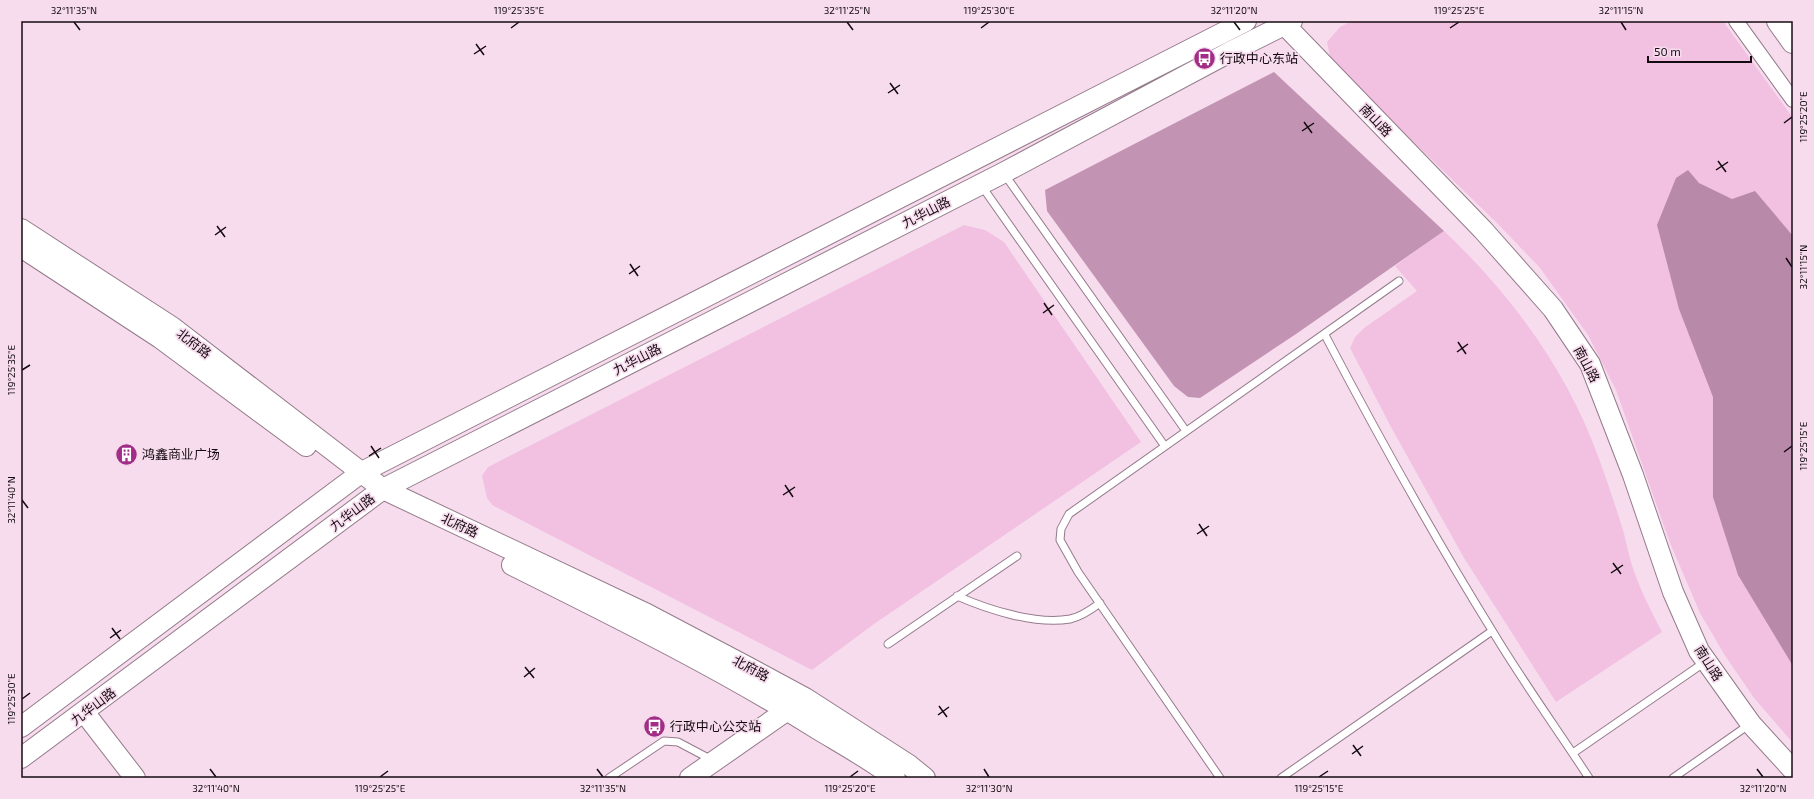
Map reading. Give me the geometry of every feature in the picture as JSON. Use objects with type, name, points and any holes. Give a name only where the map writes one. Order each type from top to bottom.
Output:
[{"type":"main road","name":"九华山路","points":[[21,727],[357,476],[1246,21]]},
{"type":"main road","points":[[1778,21],[1793,42]]},
{"type":"main road","name":"九华山路","points":[[21,758],[378,492],[1003,173],[1286,22]]},
{"type":"main road","name":"南山路","points":[[1286,22],[1483,230],[1553,309],[1566,327],[1590,364],[1633,475],[1673,592],[1699,651],[1751,724],[1793,770]]},
{"type":"main road","name":"北府路","points":[[21,229],[172,327],[378,492],[635,626],[787,710],[896,778]]},
{"type":"main road","name":"北府路","points":[[21,247],[160,338],[357,476]]},
{"type":"main road","name":"北府路","points":[[378,492],[647,614],[805,698],[909,765],[926,778]]},
{"type":"main road","points":[[690,778],[805,698]]},
{"type":"main road","points":[[84,712],[135,778]]},
{"type":"street","points":[[1736,21],[1793,100]]},
{"type":"lane","points":[[1003,173],[1186,431]]},
{"type":"lane","points":[[980,184],[1164,446]]},
{"type":"lane","points":[[1220,778],[1078,572],[1060,540],[1061,528],[1069,514],[1164,446],[1325,335],[1399,281]]},
{"type":"lane","points":[[1325,335],[1389,456],[1492,631],[1589,778]]},
{"type":"lane","points":[[888,644],[1017,556]]},
{"type":"lane","points":[[957,596],[1000,613],[1048,620],[1071,619],[1100,603]]},
{"type":"lane","points":[[1281,778],[1492,631]]},
{"type":"lane","points":[[1573,753],[1706,661]]},
{"type":"lane","points":[[1673,778],[1751,724]]},
{"type":"lane","points":[[609,778],[664,741],[678,742],[714,761]]},
{"type":"shaded area","points":[[1352,21],[1723,21],[1793,118],[1793,743],[1754,698],[1724,654],[1700,613],[1670,543],[1616,390],[1588,335],[1540,268],[1496,222],[1331,62],[1327,42],[1340,27]]},
{"type":"shaded area","points":[[1274,72],[1444,231],[1296,334],[1200,398],[1188,397],[1174,386],[1047,211],[1045,190]]},
{"type":"shaded area","points":[[1688,170],[1699,183],[1732,199],[1755,191],[1793,236],[1793,666],[1738,575],[1713,497],[1713,397],[1679,309],[1657,225],[1676,178]]},
{"type":"shaded area","points":[[964,225],[985,230],[1004,242],[1141,442],[874,624],[812,670],[492,505],[487,498],[482,476],[488,467]]},
{"type":"shaded area","points":[[1444,231],[1492,280],[1514,307],[1553,363],[1570,393],[1585,424],[1601,465],[1623,530],[1637,579],[1662,632],[1556,702],[1464,558],[1391,427],[1350,348],[1355,337],[1364,328],[1417,291],[1395,266]]},
{"type":"place","name":"行政中心东站","points":[[1204,58]]},
{"type":"place","name":"鸿鑫商业广场","points":[[127,454]]},
{"type":"place","name":"行政中心公交站","points":[[654,726]]}]
